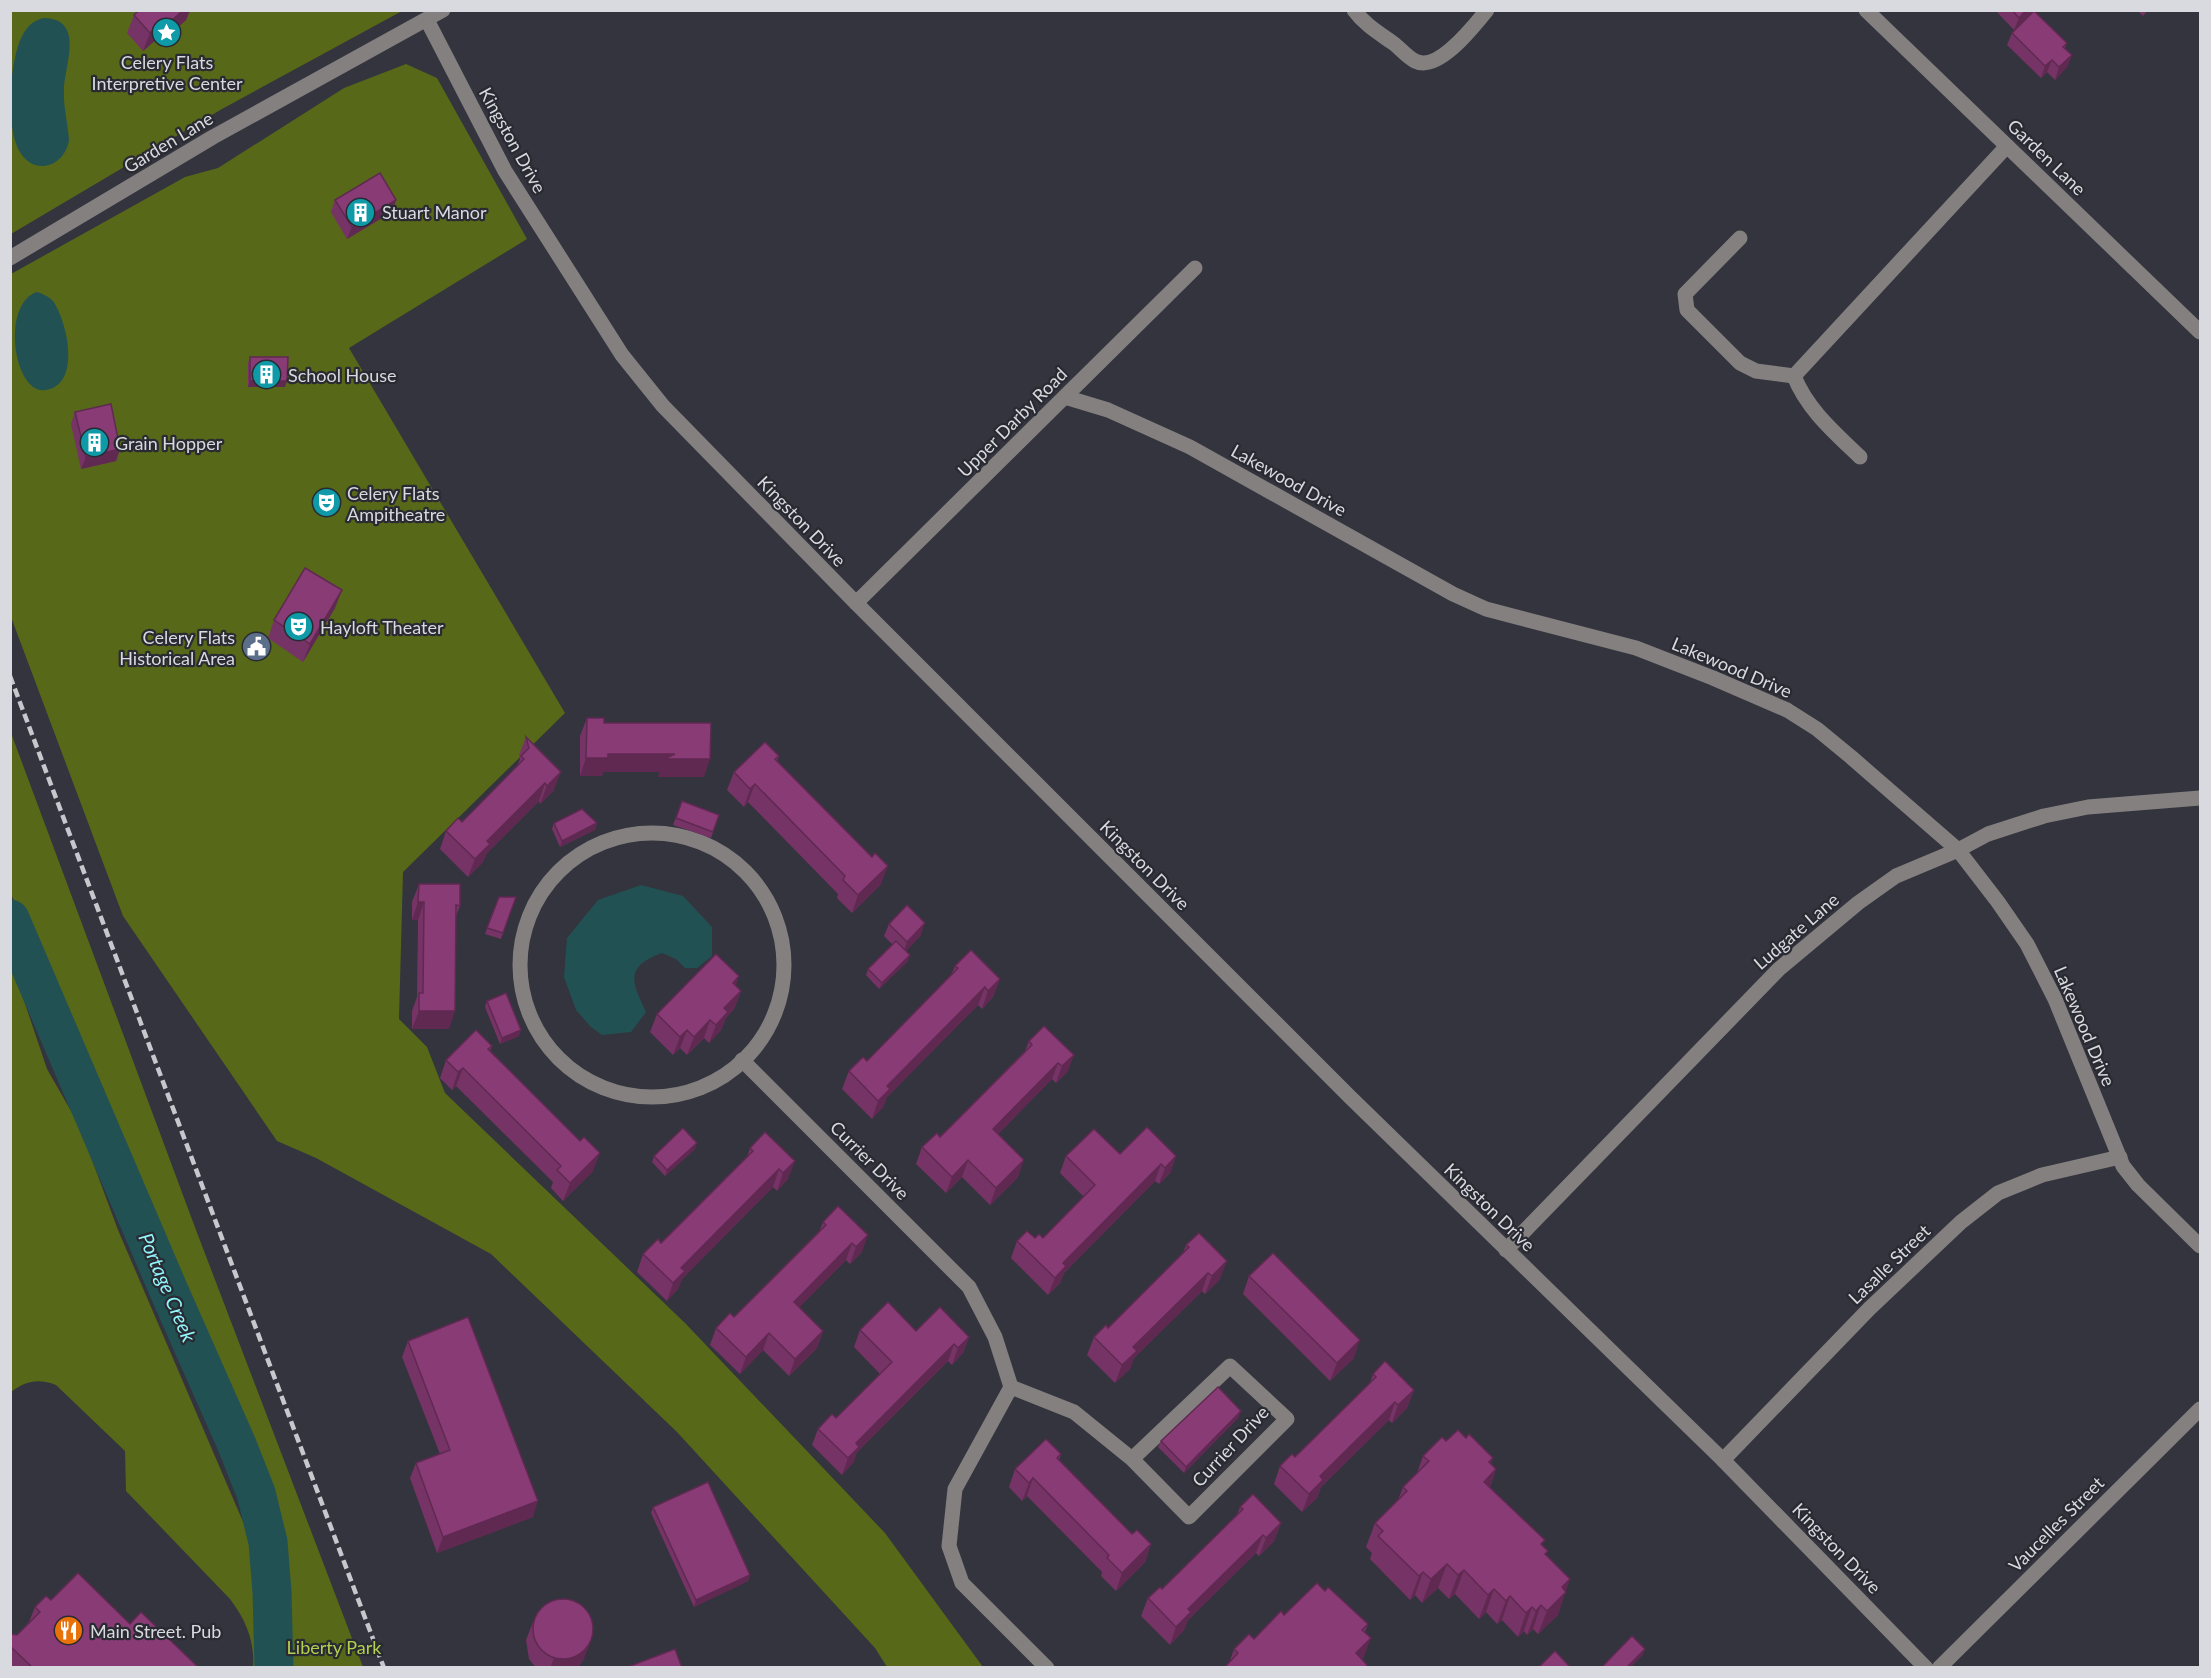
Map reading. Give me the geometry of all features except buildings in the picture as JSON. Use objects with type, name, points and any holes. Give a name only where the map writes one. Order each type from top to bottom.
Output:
[{"type":"street","name":"Garden Lane","points":[[10,258],[213,137],[443,10]]},
{"type":"street","points":[[1354,10],[1362,21],[1416,62],[1428,62],[1444,55],[1468,33],[1487,10]]},
{"type":"street","name":"Garden Lane","points":[[1866,10],[2200,332]]},
{"type":"street","name":"Kingston Drive","points":[[427,20],[505,171],[622,355],[663,406],[856,603],[1350,1097],[1724,1460],[1926,1668]]},
{"type":"street","points":[[1794,376],[2007,146]]},
{"type":"street","points":[[1740,238],[1685,294],[1687,310],[1740,363],[1756,371],[1794,376]]},
{"type":"street","name":"Upper Darby Road","points":[[856,603],[1195,268]]},
{"type":"street","points":[[1794,376],[1812,410],[1860,457]]},
{"type":"street","name":"Lakewood Drive","points":[[1065,397],[1108,410],[1158,431],[1453,594],[1478,605],[1553,628],[1636,648],[1777,705],[1825,736],[1958,850],[1998,902],[2027,944],[2055,999],[2123,1166],[2138,1185],[2200,1246]]},
{"type":"street","name":"Ludgate Lane","points":[[1506,1250],[1779,969],[1858,903],[1896,876],[1958,850],[1988,834],[2044,816],[2088,807],[2200,798]]},
{"type":"street","points":[[628,833],[673,833],[714,847],[749,874],[773,910],[784,952],[781,996],[764,1036],[742,1060],[735,1068],[697,1090],[653,1098],[610,1091],[572,1071],[541,1040],[523,1000],[520,950],[529,913],[552,876],[587,848],[628,833]]},
{"type":"street","name":"Currier Drive","points":[[742,1060],[969,1287],[995,1337],[1011,1387],[1074,1412],[1132,1459],[1190,1517],[1287,1419],[1230,1366],[1132,1459]]},
{"type":"street","name":"Lasalle Street","points":[[1724,1460],[1869,1309],[1961,1222],[1998,1193],[2042,1175],[2120,1157]]},
{"type":"street","points":[[1011,1387],[955,1489],[949,1546],[962,1583],[1047,1668]]},
{"type":"street","name":"Vaucelles Street","points":[[1939,1668],[2200,1409]]},
{"type":"green space","points":[[10,11],[402,11],[222,109],[11,234]]},
{"type":"green space","points":[[406,64],[437,78],[527,239],[349,348],[565,713],[403,872],[399,1019],[427,1047],[445,1093],[685,1323],[885,1533],[983,1667],[887,1667],[875,1648],[677,1432],[491,1254],[316,1158],[277,1141],[123,916],[11,617],[11,274],[185,177],[218,168],[344,88]]},
{"type":"green space","name":"Liberty Park","points":[[11,733],[196,1230],[363,1667],[286,1667],[280,1549],[263,1482],[147,1216],[11,894]]},
{"type":"green space","points":[[11,962],[47,1069],[79,1125],[118,1230],[247,1531],[261,1599],[266,1667],[253,1667],[248,1631],[230,1599],[126,1491],[125,1451],[56,1385],[32,1382],[11,1392]]},
{"type":"shaded area","points":[[44,18],[57,20],[65,26],[69,35],[70,45],[64,96],[69,140],[62,156],[56,162],[41,166],[26,160],[15,141],[11,91],[15,56],[20,42],[29,26]]},
{"type":"shaded area","points":[[37,292],[51,299],[58,310],[63,322],[68,351],[68,364],[64,376],[57,385],[46,390],[35,388],[26,379],[19,365],[16,348],[15,330],[18,313],[25,300]]},
{"type":"shaded area","points":[[641,885],[683,896],[712,927],[712,956],[697,968],[685,968],[676,959],[662,953],[650,958],[642,964],[634,977],[637,992],[646,1012],[631,1032],[602,1035],[591,1027],[576,1010],[564,977],[567,938],[598,900]]},
{"type":"waterway","name":"Portage Creek","points":[[10,919],[256,1493],[268,1542],[274,1668]]},
{"type":"railway","points":[[10,676],[384,1668]]},
{"type":"place","name":"Celery Flats Interpretive Center","points":[[167,33]]},
{"type":"place","name":"Stuart Manor","points":[[361,212]]},
{"type":"place","name":"School House","points":[[267,375]]},
{"type":"place","name":"Grain Hopper","points":[[94,443]]},
{"type":"place","name":"Celery Flats Ampitheatre","points":[[326,503]]},
{"type":"place","name":"Hayloft Theater","points":[[299,627]]},
{"type":"place","name":"Celery Flats Historical Area","points":[[256,647]]},
{"type":"place","name":"Main Street. Pub","points":[[69,1631]]}]
